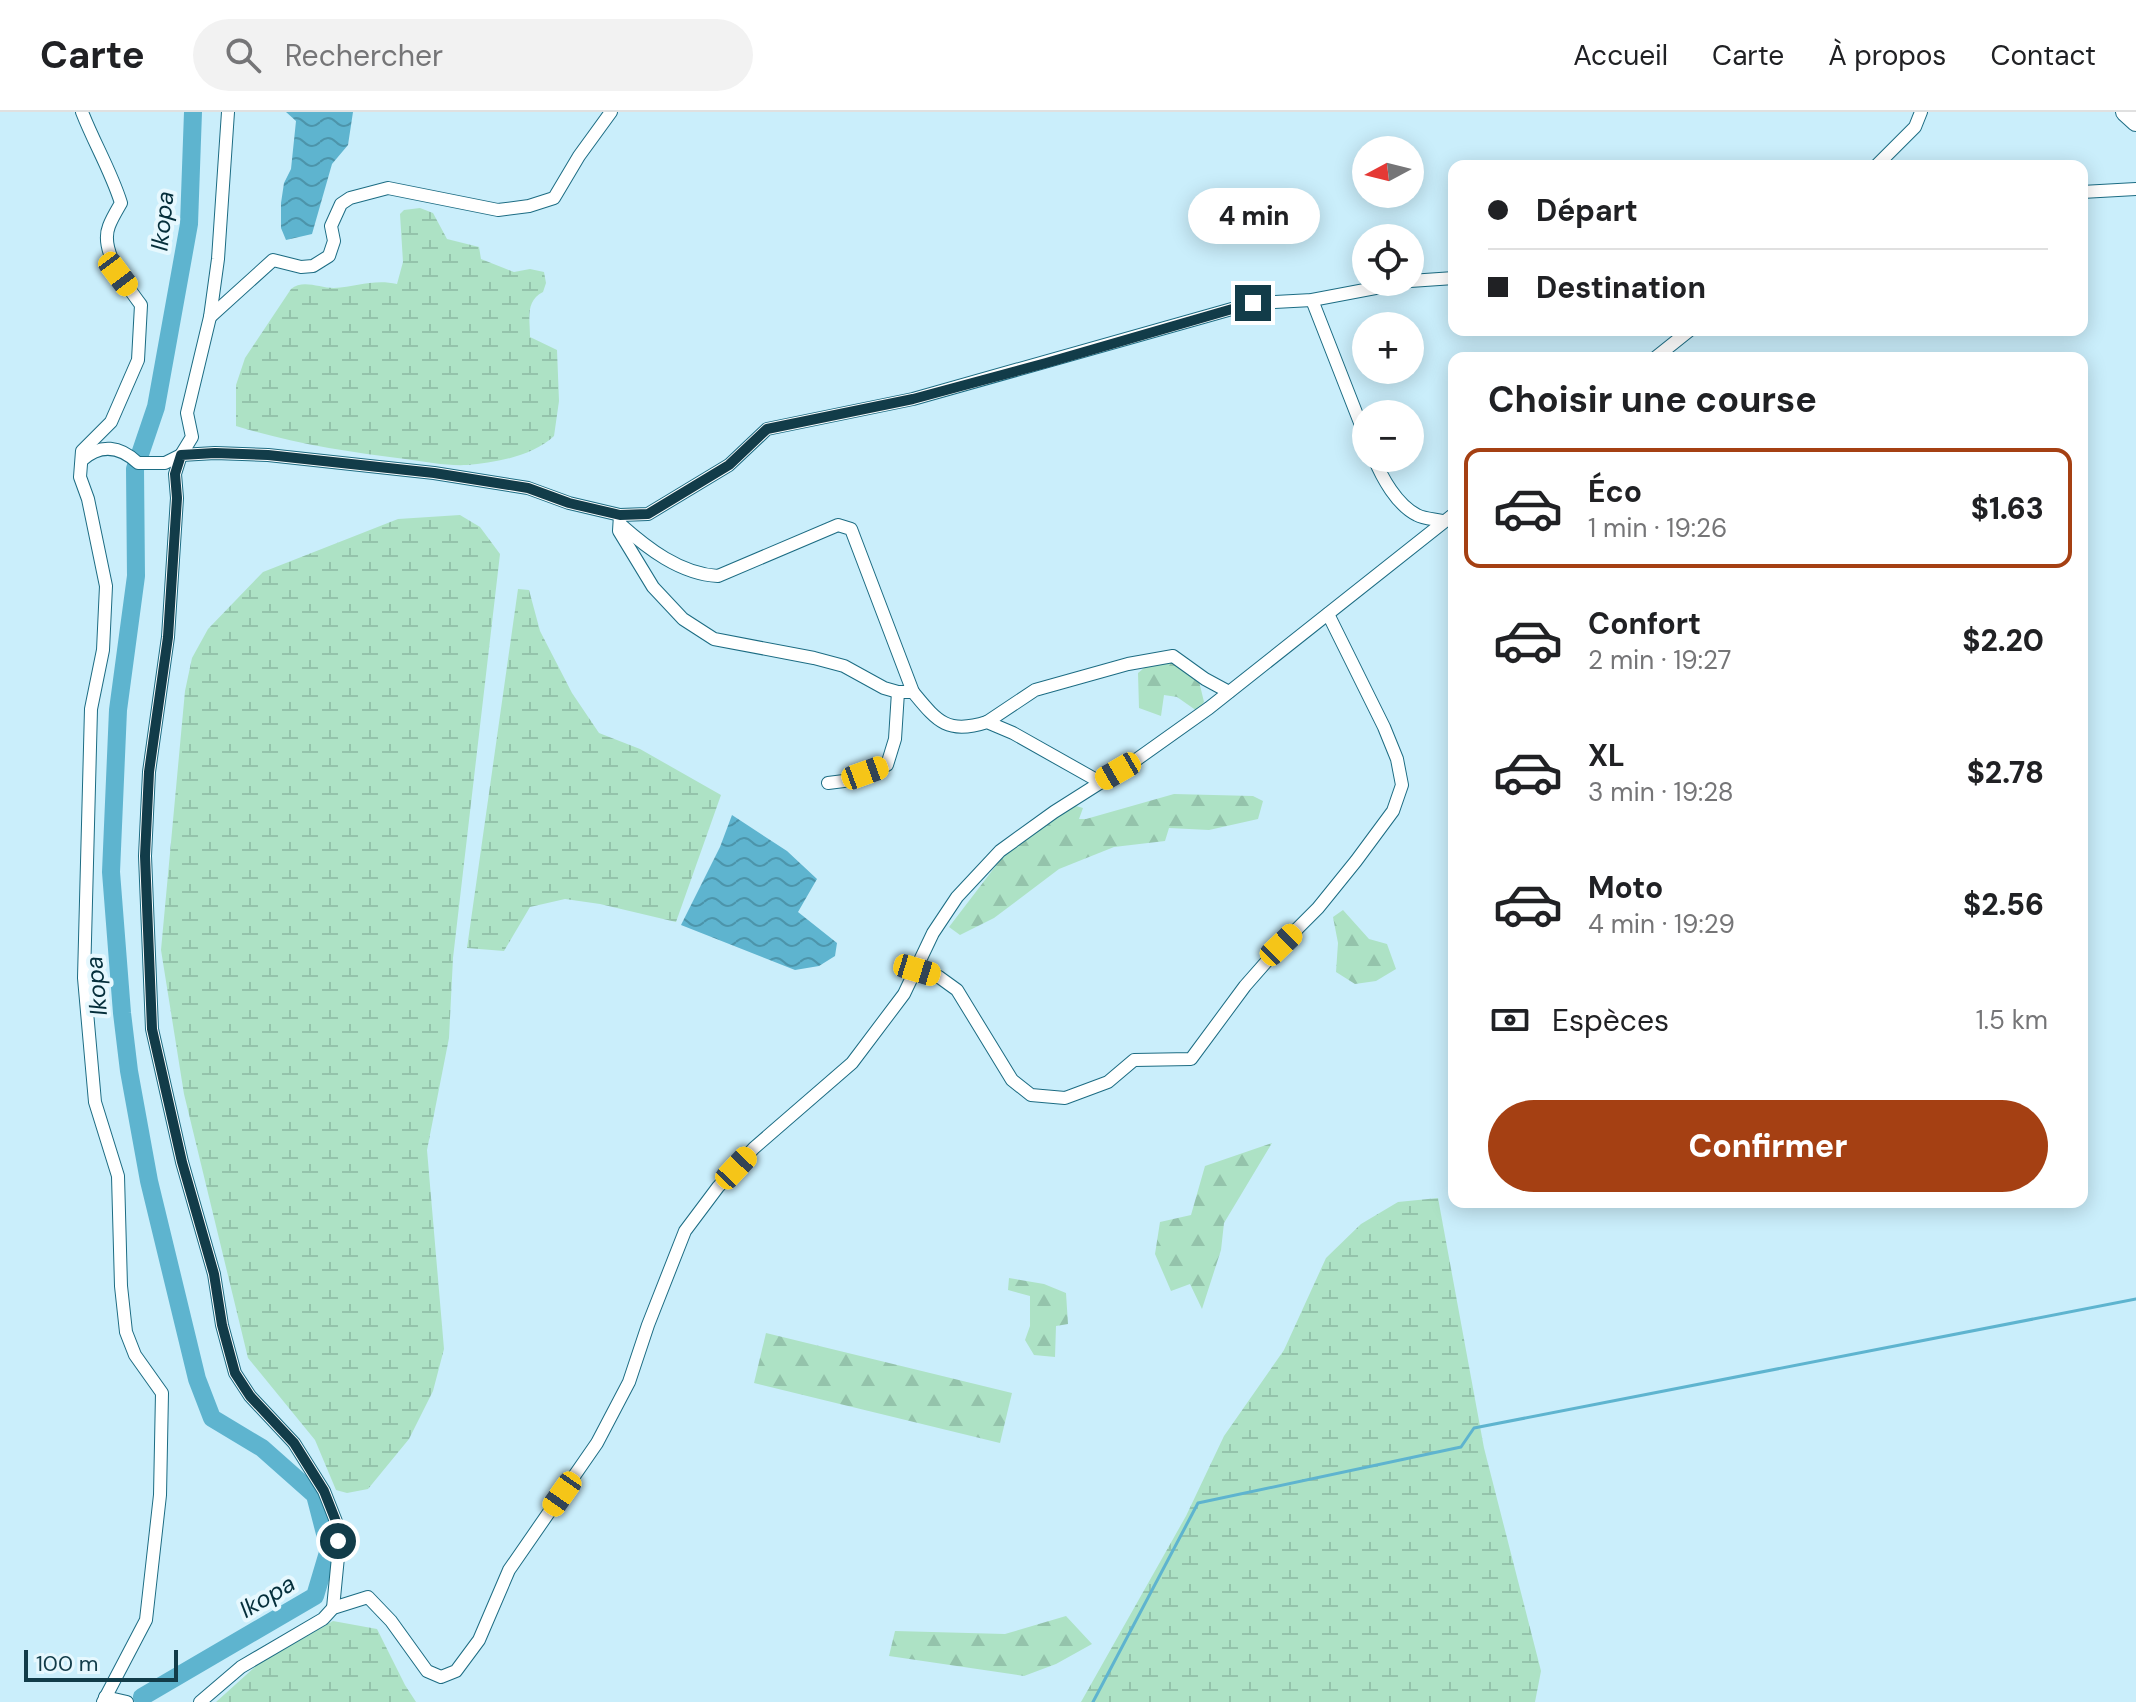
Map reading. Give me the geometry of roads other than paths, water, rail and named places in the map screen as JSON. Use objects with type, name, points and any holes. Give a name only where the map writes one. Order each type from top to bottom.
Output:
[{"type":"street","points":[[82,112],[94,144],[111,171],[121,203],[107,229],[111,257],[118,274],[141,305],[138,360],[111,422],[82,451],[80,477],[88,499],[106,586],[103,650],[91,709],[84,978],[95,1102],[118,1176],[121,1286],[126,1332],[135,1355],[162,1393],[160,1495],[146,1620],[104,1700],[127,1702]]},
{"type":"street","points":[[228,112],[218,259],[210,317],[187,413],[192,437],[181,455],[175,474],[177,498],[168,637],[149,772],[145,856],[152,1029],[182,1162],[214,1274],[222,1325],[235,1373],[250,1396],[294,1443],[324,1491],[337,1524],[338,1557],[333,1608]]},
{"type":"street","points":[[210,317],[273,260],[301,267],[313,266],[329,256],[334,241],[331,226],[341,204],[350,198],[388,188],[498,210],[529,206],[554,198],[611,112]]},
{"type":"street","points":[[1882,160],[1915,127],[1921,112]]},
{"type":"street","points":[[2125,112],[2136,122]]},
{"type":"street","points":[[2088,192],[2136,189]]},
{"type":"street","points":[[1424,281],[1448,279]]},
{"type":"street","points":[[102,430],[102,445],[125,451],[138,463],[165,463],[181,455],[215,453],[268,455],[434,473],[528,488],[620,519],[648,514],[729,465],[767,429],[913,399],[1253,303],[1312,300],[1352,293]]},
{"type":"street","points":[[1312,300],[1352,402]]},
{"type":"street","points":[[1662,352],[1682,336]]},
{"type":"street","points":[[81,461],[91,452],[109,447]]},
{"type":"street","points":[[1380,472],[1399,499],[1417,515],[1448,517]]},
{"type":"street","points":[[200,1702],[241,1667],[323,1619],[333,1608],[368,1597],[391,1621],[427,1671],[441,1677],[456,1671],[479,1640],[509,1570],[597,1443],[629,1382],[685,1231],[718,1187],[754,1148],[852,1063],[904,994],[933,933],[957,897],[1000,851],[1136,760],[1229,692],[1448,517]]},
{"type":"street","points":[[620,519],[619,531],[653,587],[683,619],[714,639],[844,666],[884,688],[913,692]]},
{"type":"street","points":[[620,519],[649,550],[700,575],[718,576],[838,525],[851,529],[913,692],[933,717],[951,728],[987,722],[1035,690],[1128,664],[1173,656],[1229,692]]},
{"type":"street","points":[[917,970],[939,977],[957,990],[1012,1080],[1031,1095],[1065,1098],[1108,1082],[1134,1060],[1191,1059],[1245,986],[1318,908],[1356,861],[1393,811],[1402,785],[1397,759],[1384,727],[1328,614]]},
{"type":"street","points":[[828,783],[844,781],[887,765],[895,739],[898,692]]},
{"type":"street","points":[[987,722],[1013,733],[1100,782]]},
{"type":"water","points":[[286,112],[353,112],[348,145],[332,164],[312,234],[286,240],[281,228],[281,203],[284,183],[291,169],[296,121]]},
{"type":"water","points":[[732,815],[787,851],[817,879],[798,912],[837,943],[835,956],[819,966],[795,970],[681,925],[720,847]]},
{"type":"waterway","name":"Ikopa","points":[[142,1697],[315,1596],[329,1549],[315,1495],[262,1448],[212,1418],[197,1379],[149,1181],[122,1013],[111,872],[118,710],[136,576],[135,469],[156,407],[189,224],[193,112]]},
{"type":"waterway","points":[[1093,1702],[1198,1503],[1461,1447],[1474,1428],[2136,1299]]}]
